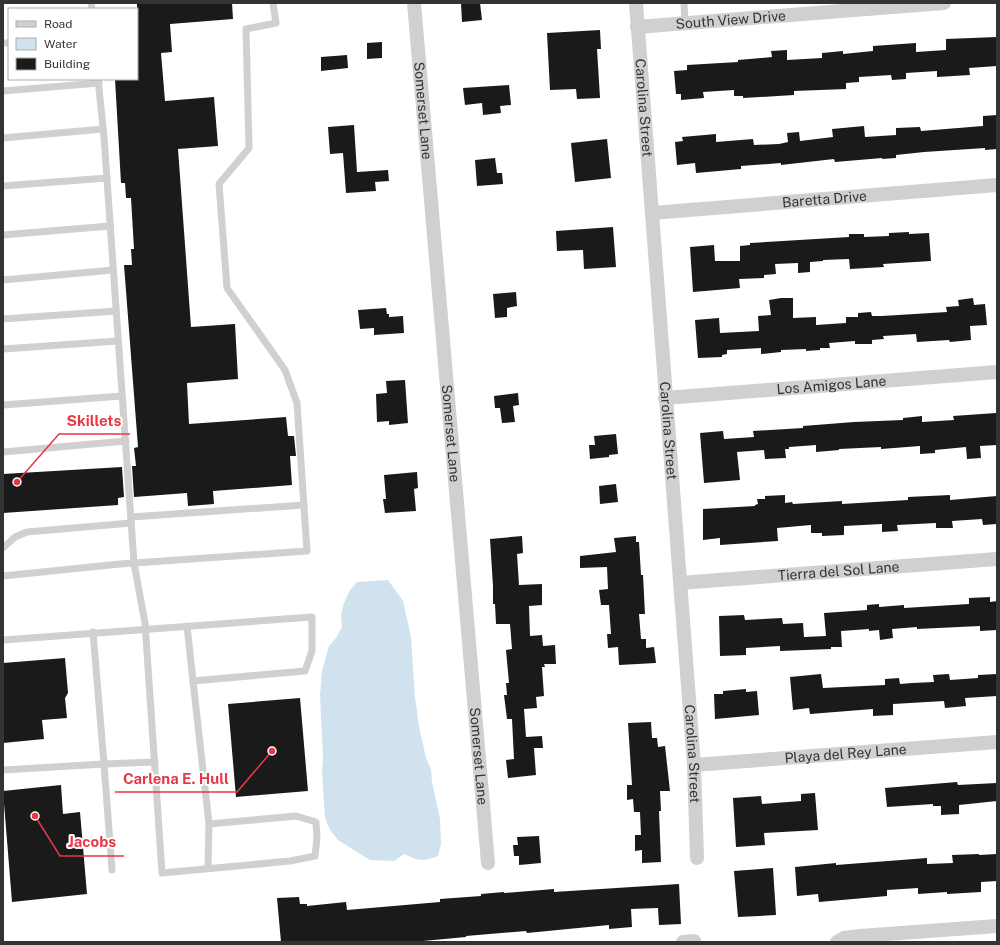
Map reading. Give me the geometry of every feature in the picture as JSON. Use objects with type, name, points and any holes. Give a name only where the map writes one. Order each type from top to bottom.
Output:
[{"type":"street","name":"Somerset Lane","points":[[414,3],[488,863]]},
{"type":"street","name":"Carolina Street","points":[[636,3],[694,766],[697,858]]},
{"type":"street","name":"South View Drive","points":[[637,27],[685,24],[849,7],[944,3]]},
{"type":"street","name":"Baretta Drive","points":[[652,213],[997,185]]},
{"type":"street","name":"Los Amigos Lane","points":[[665,398],[997,372]]},
{"type":"street","name":"Tierra del Sol Lane","points":[[680,583],[997,559]]},
{"type":"street","name":"Playa del Rey Lane","points":[[694,766],[997,742]]},
{"type":"street","points":[[837,942],[844,938],[860,936],[997,926]]},
{"type":"lane","points":[[3,576],[134,564],[307,551],[297,403],[285,370],[227,288],[218,184],[249,148],[246,29],[276,23],[273,3]]},
{"type":"lane","points":[[684,3],[685,24]]},
{"type":"lane","points":[[3,91],[98,81],[107,178],[134,564],[145,628],[162,873],[290,861],[315,856],[317,838],[316,822],[296,816],[209,824]]},
{"type":"lane","points":[[3,138],[103,130]]},
{"type":"lane","points":[[3,186],[107,178]]},
{"type":"lane","points":[[3,235],[110,226]]},
{"type":"lane","points":[[3,280],[113,270]]},
{"type":"lane","points":[[3,319],[116,311]]},
{"type":"lane","points":[[3,349],[118,341]]},
{"type":"lane","points":[[3,405],[122,396]]},
{"type":"lane","points":[[3,452],[126,441]]},
{"type":"lane","points":[[3,548],[15,537],[27,532],[131,520],[304,505]]},
{"type":"lane","points":[[3,640],[145,628],[312,617],[312,651],[305,672],[193,681]]},
{"type":"lane","points":[[187,626],[209,824],[208,868]]},
{"type":"lane","points":[[93,632],[112,870]]},
{"type":"lane","points":[[3,770],[155,762]]},
{"type":"water","points":[[388,580],[403,601],[411,637],[418,722],[426,758],[431,769],[432,782],[440,819],[441,844],[438,856],[424,860],[413,858],[404,854],[394,861],[370,860],[338,840],[330,830],[325,818],[320,695],[322,671],[329,646],[336,638],[342,627],[341,615],[344,603],[350,590],[357,582]]},
{"type":"building","points":[[137,3],[232,3],[233,19],[170,24],[172,52],[161,53],[165,101],[214,97],[218,146],[178,149],[191,327],[235,324],[238,379],[187,383],[189,424],[286,417],[288,436],[294,436],[296,456],[290,456],[292,485],[213,491],[214,504],[188,506],[187,493],[134,497],[132,466],[136,466],[134,448],[138,447],[124,265],[132,265],[131,249],[134,249],[131,198],[126,198],[125,183],[121,183],[115,80],[138,80]]},
{"type":"building","points":[[461,3],[480,3],[482,20],[462,22]]},
{"type":"building","points":[[600,30],[601,49],[597,49],[600,98],[577,99],[576,89],[550,90],[547,33]]},
{"type":"building","points":[[997,37],[997,66],[969,68],[970,75],[937,77],[937,71],[906,73],[906,79],[892,80],[891,75],[859,77],[859,82],[846,83],[846,89],[794,91],[794,95],[743,98],[743,96],[734,96],[734,90],[703,92],[704,98],[681,100],[681,94],[676,94],[674,71],[687,70],[687,65],[738,62],[738,60],[772,57],[771,51],[787,50],[787,60],[822,58],[822,53],[843,51],[843,54],[873,51],[873,46],[916,43],[916,52],[946,50],[946,39]]},
{"type":"building","points":[[382,42],[382,58],[367,59],[367,43]]},
{"type":"building","points":[[347,55],[348,68],[321,71],[321,57]]},
{"type":"building","points":[[509,85],[511,105],[500,106],[501,113],[483,115],[482,103],[465,105],[463,88]]},
{"type":"building","points":[[997,115],[997,149],[985,150],[985,148],[924,152],[896,155],[896,158],[882,159],[835,162],[834,159],[781,165],[781,163],[741,166],[741,169],[696,173],[695,163],[677,165],[675,142],[683,141],[682,137],[716,134],[716,142],[753,139],[754,145],[779,144],[788,142],[787,133],[799,132],[800,141],[833,137],[832,129],[864,126],[865,137],[896,135],[896,128],[920,127],[921,131],[983,126],[983,116]]},
{"type":"building","points":[[354,125],[357,172],[388,170],[389,181],[375,182],[376,191],[346,193],[343,153],[330,154],[328,127]]},
{"type":"building","points":[[607,139],[611,178],[575,182],[571,143]]},
{"type":"building","points":[[495,158],[497,173],[502,173],[503,184],[477,186],[475,160]]},
{"type":"building","points":[[613,227],[616,267],[584,269],[583,250],[557,251],[556,231]]},
{"type":"building","points":[[909,232],[909,234],[929,233],[931,261],[883,264],[884,267],[850,269],[849,259],[823,260],[810,262],[810,272],[798,273],[798,263],[775,264],[776,274],[764,275],[764,278],[739,279],[740,288],[693,292],[690,247],[714,245],[715,261],[740,261],[740,246],[750,245],[750,243],[849,237],[849,234],[864,234],[864,237],[889,236],[889,233]]},
{"type":"building","points":[[516,292],[517,306],[507,308],[507,317],[495,318],[493,294]]},
{"type":"building","points":[[793,298],[793,318],[816,317],[816,325],[846,323],[846,317],[858,317],[858,313],[871,312],[872,316],[882,316],[947,312],[946,307],[959,306],[958,300],[973,298],[974,305],[985,304],[987,325],[970,326],[971,340],[950,342],[949,340],[917,342],[916,334],[883,336],[884,339],[872,340],[872,344],[855,344],[855,341],[829,343],[830,348],[820,348],[820,350],[781,350],[781,352],[761,354],[761,348],[727,350],[727,354],[722,355],[722,357],[698,358],[695,320],[719,318],[720,333],[759,331],[758,316],[771,315],[769,300]]},
{"type":"building","points":[[386,308],[389,317],[403,316],[404,333],[374,335],[374,328],[360,329],[358,310]]},
{"type":"building","points":[[405,380],[408,423],[389,425],[389,421],[377,422],[376,394],[387,393],[386,381]]},
{"type":"building","points":[[518,393],[519,405],[513,406],[515,422],[502,423],[500,408],[495,408],[494,396]]},
{"type":"building","points":[[996,413],[997,445],[980,446],[981,458],[967,459],[966,447],[935,450],[935,453],[920,454],[920,446],[881,449],[881,447],[839,449],[816,452],[816,445],[789,447],[789,449],[785,449],[786,458],[765,459],[764,450],[737,452],[740,480],[704,483],[700,433],[723,431],[724,439],[754,437],[753,431],[803,428],[803,426],[903,420],[903,418],[922,416],[922,422],[954,420],[953,416]]},
{"type":"building","points":[[616,434],[618,454],[609,455],[609,457],[590,459],[589,445],[595,445],[594,436]]},
{"type":"building","points":[[122,467],[124,497],[118,498],[118,505],[3,513],[3,474]]},
{"type":"building","points":[[417,472],[418,488],[414,489],[416,511],[385,513],[383,499],[386,499],[384,475]]},
{"type":"building","points":[[616,484],[618,502],[600,504],[599,486]]},
{"type":"building","points":[[785,495],[785,503],[792,502],[793,504],[842,501],[842,504],[908,500],[908,497],[950,495],[950,500],[997,496],[997,524],[983,525],[982,519],[952,521],[953,528],[936,528],[936,523],[897,525],[898,531],[882,532],[882,524],[844,526],[844,535],[822,536],[822,533],[811,533],[811,525],[777,528],[778,541],[720,545],[720,538],[703,540],[703,509],[755,506],[758,504],[757,499],[765,499],[765,496]]},
{"type":"building","points":[[522,536],[523,553],[517,554],[519,585],[542,584],[542,605],[529,606],[530,636],[542,635],[543,646],[555,645],[556,664],[544,664],[545,667],[542,667],[544,696],[536,697],[537,708],[524,709],[526,737],[542,736],[543,748],[534,748],[536,775],[508,778],[506,760],[514,759],[512,719],[507,719],[504,695],[507,695],[506,683],[509,683],[506,650],[512,649],[510,624],[496,624],[495,604],[493,604],[490,539]]},
{"type":"building","points":[[636,536],[636,542],[639,542],[641,575],[643,575],[645,614],[639,614],[641,639],[646,639],[646,648],[654,647],[656,663],[619,665],[618,647],[608,648],[607,634],[611,634],[609,605],[601,605],[599,590],[608,589],[607,567],[580,568],[580,556],[616,552],[614,538]]},
{"type":"building","points":[[990,597],[990,602],[997,601],[997,630],[980,631],[980,626],[892,629],[893,638],[880,640],[879,630],[869,631],[869,629],[841,631],[842,647],[831,647],[831,649],[780,651],[780,646],[746,648],[746,655],[720,656],[719,616],[744,615],[745,620],[782,618],[783,624],[803,623],[804,637],[826,636],[824,613],[867,610],[867,605],[879,604],[879,607],[904,605],[904,608],[969,604],[969,598]]},
{"type":"building","points":[[65,658],[68,693],[65,698],[67,718],[42,720],[44,739],[3,743],[3,663]]},
{"type":"building","points":[[821,674],[823,688],[885,685],[885,679],[899,678],[900,684],[934,682],[933,675],[949,674],[950,680],[978,678],[978,675],[997,674],[997,696],[965,698],[966,706],[945,708],[944,701],[893,704],[893,715],[873,716],[873,709],[810,714],[809,708],[793,710],[790,677]]},
{"type":"building","points":[[746,689],[746,692],[757,691],[759,715],[715,719],[714,694],[723,694],[723,691]]},
{"type":"building","points":[[300,698],[308,791],[236,797],[228,704]]},
{"type":"building","points":[[651,722],[652,738],[657,738],[658,747],[665,746],[670,791],[660,791],[661,811],[659,811],[661,862],[642,863],[642,850],[635,851],[635,835],[641,835],[640,812],[634,812],[633,799],[627,800],[627,785],[632,785],[628,723]]},
{"type":"building","points":[[957,782],[958,785],[997,783],[997,801],[959,805],[959,814],[941,815],[941,806],[933,806],[933,804],[887,807],[885,788]]},
{"type":"building","points":[[61,785],[63,814],[80,812],[87,894],[12,902],[3,791]]},
{"type":"building","points":[[815,793],[818,830],[764,833],[765,845],[736,847],[733,798],[761,796],[762,804],[801,801],[801,794]]},
{"type":"building","points":[[539,836],[541,863],[519,865],[519,856],[514,856],[513,845],[518,845],[517,837]]},
{"type":"building","points":[[997,854],[997,881],[981,882],[981,892],[918,894],[918,888],[887,890],[887,896],[819,902],[818,894],[797,896],[795,867],[836,863],[836,865],[927,858],[927,864],[953,863],[952,855]]},
{"type":"building","points":[[773,868],[776,915],[738,917],[734,871]]},
{"type":"building","points":[[679,884],[681,924],[659,925],[658,908],[631,909],[632,927],[609,929],[609,925],[527,933],[526,931],[466,936],[423,941],[424,942],[281,942],[277,898],[299,897],[300,904],[307,904],[307,906],[346,902],[347,910],[440,902],[440,899],[481,896],[481,894],[504,892],[554,889],[554,892]]},
{"type":"place","name":"Skillets","points":[[17,482]]},
{"type":"place","name":"Carlena E. Hull","points":[[272,751]]},
{"type":"place","name":"Jacobs","points":[[35,816]]}]
